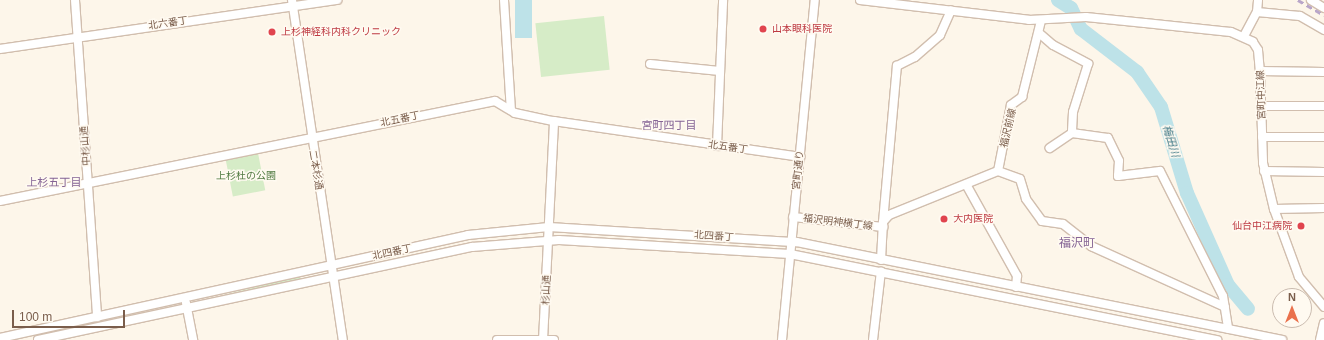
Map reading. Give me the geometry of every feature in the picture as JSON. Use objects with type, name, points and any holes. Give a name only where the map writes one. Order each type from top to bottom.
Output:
[{"type":"street","name":"中杉山通","points":[[75,0],[97,316]]},
{"type":"street","name":"北六番丁","points":[[0,50],[293,3],[337,0]]},
{"type":"street","points":[[504,0],[511,110]]},
{"type":"street","points":[[717,146],[723,0]]},
{"type":"street","name":"宮町通り","points":[[782,340],[815,0]]},
{"type":"street","points":[[860,0],[1041,21],[1065,20],[1082,17],[1244,36],[1258,12],[1258,0]]},
{"type":"street","points":[[941,10],[942,0]]},
{"type":"street","points":[[1311,0],[1324,8]]},
{"type":"street","name":"二本杉通","points":[[293,3],[310,138],[343,340]]},
{"type":"street","points":[[881,260],[897,66],[915,58],[940,35],[951,10]]},
{"type":"street","points":[[1258,12],[1300,16],[1324,30]]},
{"type":"street","name":"福沢前線","points":[[998,171],[1011,105],[1022,97],[1040,33],[1041,21]]},
{"type":"street","points":[[1040,33],[1053,45],[1088,64],[1073,112],[1072,133]]},
{"type":"street","name":"宮町中江線","points":[[1244,36],[1258,50],[1264,171],[1274,209],[1299,276],[1323,304]]},
{"type":"street","points":[[650,64],[720,71]]},
{"type":"street","points":[[1260,71],[1324,72]]},
{"type":"street","name":"北五番丁","points":[[0,201],[470,104],[496,101],[511,110],[554,121],[800,157]]},
{"type":"street","points":[[1261,106],[1324,106]]},
{"type":"street","name":"杉山通","points":[[543,340],[554,121]]},
{"type":"street","points":[[1050,148],[1072,133],[1108,138],[1119,161],[1118,176],[1160,171],[1223,296],[1228,329]]},
{"type":"street","points":[[1262,137],[1324,137]]},
{"type":"street","points":[[883,224],[889,215],[923,199],[966,186],[998,171],[1020,179],[1026,199],[1042,221],[1063,224],[1091,246],[1225,307]]},
{"type":"street","points":[[1264,171],[1324,172]]},
{"type":"street","points":[[966,186],[1017,276],[1016,287]]},
{"type":"street","points":[[1274,209],[1324,208]]},
{"type":"street","name":"福沢明神横丁線","points":[[793,217],[883,224]]},
{"type":"street","name":"北四番丁","points":[[0,338],[468,235],[549,227],[791,241],[1282,340]]},
{"type":"street","name":"北四番丁","points":[[38,340],[54,338],[472,247],[548,240],[790,254],[881,271],[1217,340]]},
{"type":"street","points":[[873,340],[881,271]]},
{"type":"street","points":[[185,298],[193,340]]},
{"type":"street","points":[[1320,340],[1324,323]]},
{"type":"street","points":[[52,326],[54,338]]},
{"type":"street","points":[[497,340],[554,340]]},
{"type":"green space","points":[[604,16],[610,70],[541,77],[535,23]]},
{"type":"green space","name":"上杉杜の公園","points":[[258,153],[265,190],[233,197],[226,159]]},
{"type":"green space","points":[[300,276],[301,280],[223,299],[222,295]]},
{"type":"water","points":[[515,0],[532,0],[532,38],[515,38]]},
{"type":"waterway","name":"梅田川","points":[[1058,0],[1071,8],[1081,29],[1137,72],[1161,107],[1187,193],[1228,285],[1248,309]]},
{"type":"railway","points":[[1298,0],[1324,15]]},
{"type":"place","name":"山本眼科医院","points":[[763,29]]},
{"type":"place","name":"上杉神経科内科クリニック","points":[[272,32]]},
{"type":"place","name":"大内医院","points":[[944,219]]},
{"type":"place","name":"仙台中江病院","points":[[1301,226]]},
{"type":"district","name":"宮町四丁目","points":[[669,125]]},
{"type":"district","name":"上杉五丁目","points":[[54,182]]},
{"type":"district","name":"福沢町","points":[[1077,244]]}]
